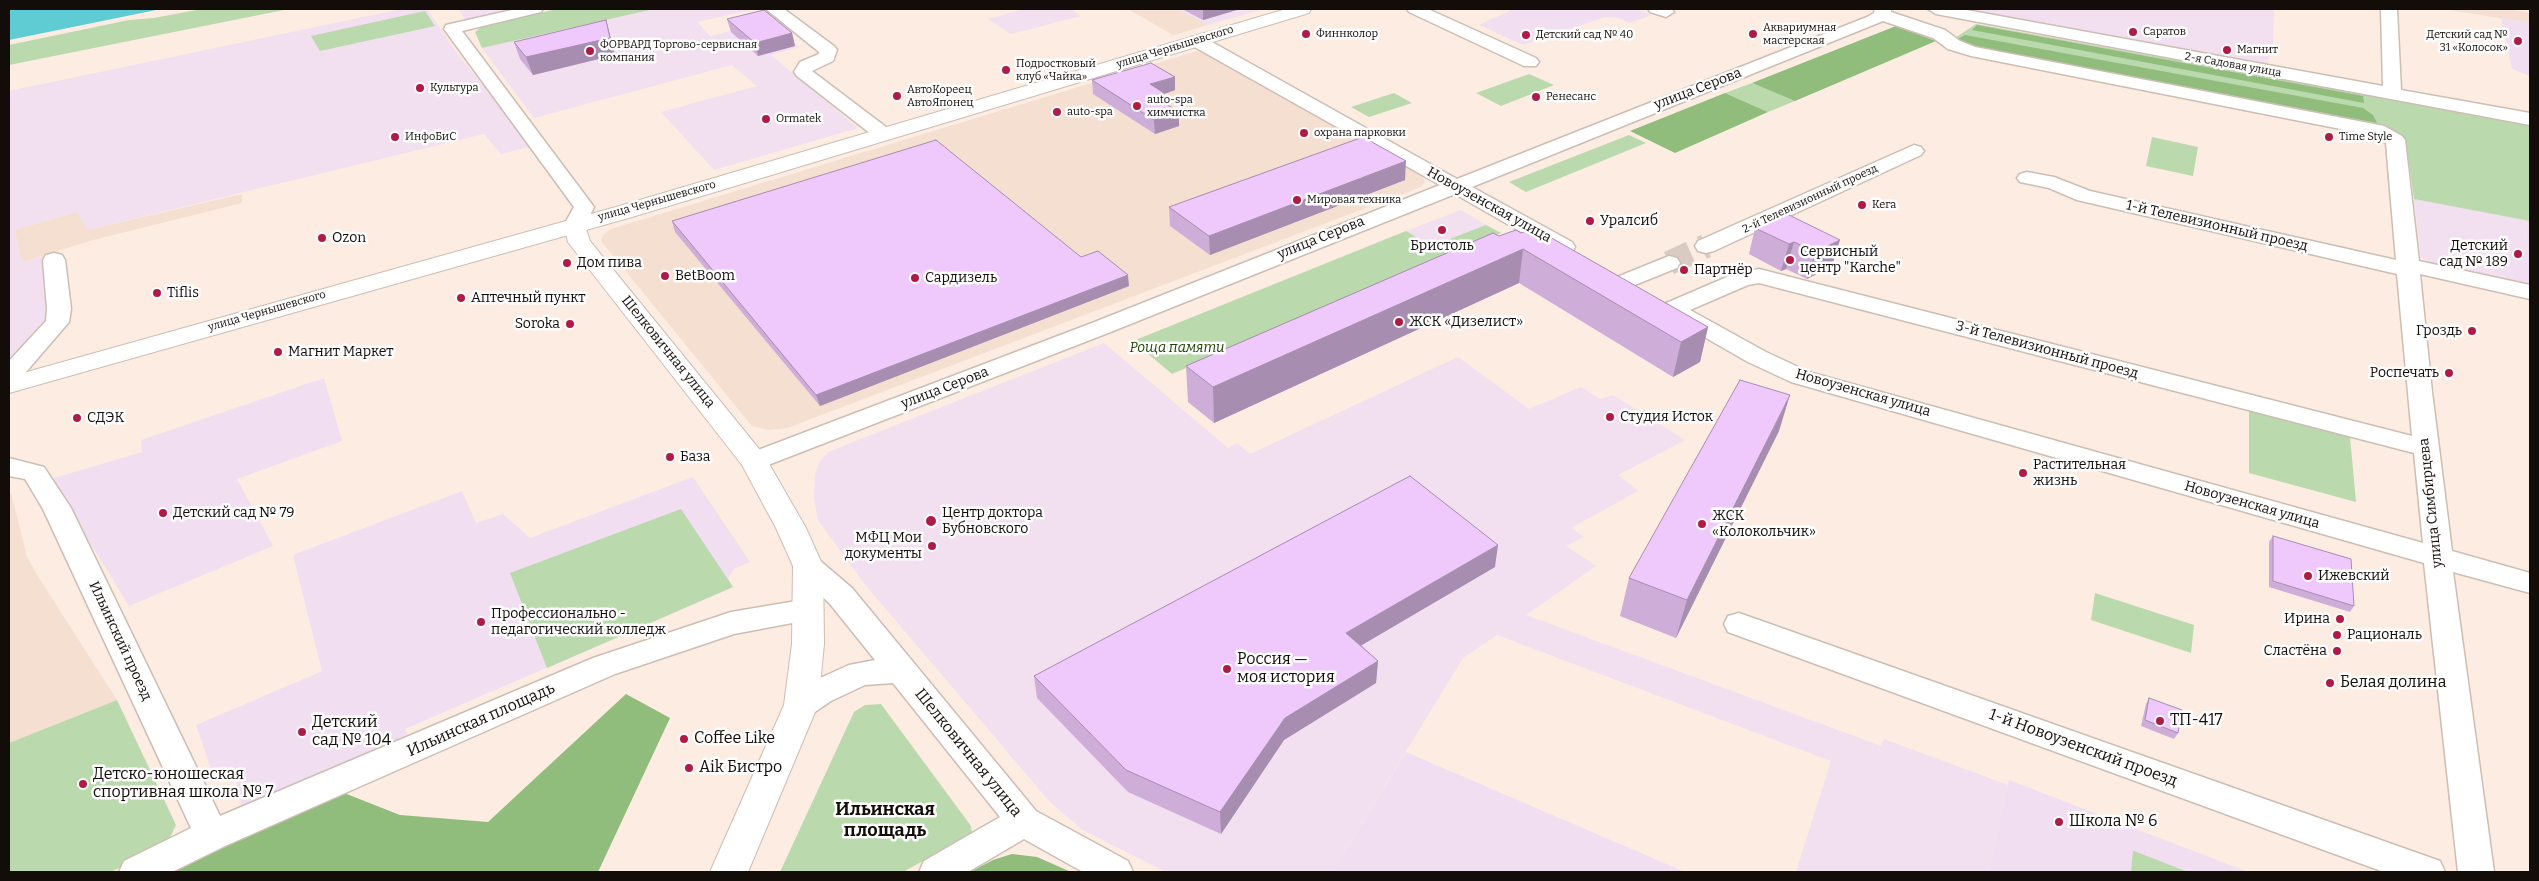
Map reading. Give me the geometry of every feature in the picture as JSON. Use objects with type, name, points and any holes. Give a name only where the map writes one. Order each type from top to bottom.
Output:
[{"type":"main road","name":"улица Чернышевского","points":[[9,385],[575,224],[1303,9]]},
{"type":"main road","name":"Шелковичная улица","points":[[575,224],[579,242],[754,461],[791,528],[808,566]]},
{"type":"main road","points":[[730,872],[801,705],[808,644],[808,566]]},
{"type":"street","points":[[535,9],[452,29],[584,207],[575,224]]},
{"type":"street","points":[[774,9],[828,50],[827,57],[806,66],[803,72],[883,134]]},
{"type":"street","points":[[1415,9],[1530,62]]},
{"type":"street","name":"2-я Садовая улица","points":[[1936,9],[2530,119]]},
{"type":"street","points":[[2389,9],[2392,94]]},
{"type":"street","points":[[1882,12],[1939,34],[1966,16]]},
{"type":"street","name":"улица Серова","points":[[754,461],[1100,328],[1882,12]]},
{"type":"street","name":"улица Симбирцева","points":[[1939,34],[1954,45],[1971,50],[2377,130],[2395,140],[2409,268],[2425,448],[2476,872]]},
{"type":"street","name":"Новоузенская улица","points":[[1197,41],[1581,257]]},
{"type":"street","name":"2-й Телевизионный проезд","points":[[1706,246],[1914,151]]},
{"type":"street","name":"1-й Телевизионный проезд","points":[[2027,178],[2054,183],[2084,196],[2409,268],[2530,292]]},
{"type":"street","points":[[9,385],[14,370],[57,322],[60,309],[54,260]]},
{"type":"street","name":"Новоузенская улица","points":[[1668,264],[1615,277],[1757,357],[1800,377],[2530,583]]},
{"type":"street","name":"3-й Телевизионный проезд","points":[[1672,309],[1742,279],[1760,276],[2425,448]]},
{"type":"street","name":"Ильинский проезд","points":[[9,467],[34,473],[57,508],[212,835]]},
{"type":"street","name":"Шелковичная улица","points":[[808,566],[841,596],[1024,821],[1115,872]]},
{"type":"street","name":"Ильинская площадь","points":[[137,872],[212,835],[604,666],[731,623],[808,610]]},
{"type":"street","name":"1-й Новоузенский проезд","points":[[1739,624],[2426,872]]},
{"type":"street","points":[[801,705],[820,692],[860,674],[889,670],[903,672]]},
{"type":"street","points":[[937,872],[1024,821]]},
{"type":"shaded area","points":[[402,9],[427,9],[457,53],[532,146],[501,154],[484,134],[87,230],[77,212],[15,230],[22,262],[46,255],[50,322],[9,367],[9,91]]},
{"type":"shaded area","points":[[459,9],[516,9],[465,20]]},
{"type":"shaded area","points":[[654,9],[755,9],[697,22],[710,36],[769,22],[799,47],[771,55],[858,128],[714,170],[661,112],[757,86],[732,65],[534,118],[482,48]]},
{"type":"shaded area","points":[[1024,9],[1071,9],[1081,16],[1011,34],[988,19]]},
{"type":"shaded area","points":[[1128,9],[1177,9],[1208,25],[1173,35]]},
{"type":"shaded area","points":[[1177,9],[1263,9],[1208,25]]},
{"type":"shaded area","name":"Детский сад № 40","points":[[1514,9],[1635,9],[1652,15],[1629,23],[1618,18],[1605,17],[1523,45],[1479,25]]},
{"type":"shaded area","points":[[1961,9],[2274,9],[2273,45],[2266,66]]},
{"type":"shaded area","points":[[2444,9],[2507,9],[2530,13],[2530,23]]},
{"type":"shaded area","name":"Детский сад № 31 «Колосок»","points":[[2501,18],[2530,23],[2530,76],[2512,69]]},
{"type":"shaded area","points":[[1197,51],[1206,53],[1422,176],[1425,182],[1421,187],[787,428],[769,430],[752,426],[601,241],[603,235],[611,229]]},
{"type":"shaded area","points":[[242,194],[242,203],[93,240],[22,262],[15,230],[77,212],[87,230]]},
{"type":"shaded area","points":[[2414,199],[2524,219],[2527,253],[2504,248],[2515,284],[2435,266],[2421,257]]},
{"type":"shaded area","points":[[1461,210],[1486,225],[1431,246],[1406,231]]},
{"type":"shaded area","name":"Детский сад № 189","points":[[2524,219],[2530,221],[2530,288],[2515,284],[2503,248],[2527,252]]},
{"type":"shaded area","points":[[1104,343],[1228,448],[1237,443],[1250,454],[1458,357],[1529,409],[1581,387],[1600,399],[1613,395],[1685,440],[1618,475],[1638,491],[1571,528],[1584,537],[1566,546],[1596,566],[1526,615],[1881,746],[1884,739],[2008,785],[1989,872],[1796,872],[1831,761],[1497,635],[1463,658],[1332,872],[1166,872],[1081,829],[1050,802],[863,582],[818,520],[814,498],[815,474],[820,461],[828,452]]},
{"type":"shaded area","name":"Детский сад № 79","points":[[324,378],[342,441],[237,479],[273,546],[129,606],[51,479],[142,452],[141,440]]},
{"type":"shaded area","name":"Профессионально - педагогический колледж","points":[[693,477],[750,562],[734,569],[728,578],[733,587],[405,729],[407,735],[242,807],[233,767],[211,769],[196,725],[322,671],[293,555],[462,491],[476,523],[503,514],[530,538]]},
{"type":"shaded area","points":[[11,493],[27,557],[117,700],[9,743],[9,494]]},
{"type":"shaded area","points":[[1406,752],[1685,872],[1332,872]]},
{"type":"shaded area","name":"Школа № 6","points":[[2009,780],[2248,872],[1989,872]]},
{"type":"green space","points":[[202,9],[289,9],[9,65],[9,45],[129,20],[154,18]]},
{"type":"green space","points":[[557,9],[654,9],[482,48],[475,32],[483,26]]},
{"type":"green space","points":[[425,11],[435,26],[320,51],[311,36]]},
{"type":"green space","points":[[1976,24],[2530,124],[2530,221],[2414,199],[2406,141],[2396,132],[2381,127],[1972,47],[1952,40]]},
{"type":"green space","points":[[1977,25],[2363,96],[2364,103],[1972,30]]},
{"type":"green space","points":[[1896,26],[1936,41],[1795,101],[1752,83]]},
{"type":"green space","points":[[1965,35],[2363,108],[2373,115],[2377,123],[1972,46],[1956,40]]},
{"type":"green space","points":[[1529,74],[1554,85],[1501,106],[1476,93]]},
{"type":"green space","points":[[1752,83],[1795,101],[1768,112],[1725,93]]},
{"type":"green space","points":[[1394,93],[1412,103],[1369,117],[1351,107]]},
{"type":"green space","points":[[1725,93],[1768,112],[1675,153],[1630,131]]},
{"type":"green space","points":[[1629,135],[1646,143],[1526,192],[1509,182]]},
{"type":"green space","points":[[2152,137],[2198,147],[2193,176],[2146,166]]},
{"type":"green space","name":"Роща памяти","points":[[1486,225],[1501,233],[1172,374],[1133,341],[1406,231],[1431,246]]},
{"type":"green space","points":[[2249,411],[2350,437],[2356,502],[2249,473]]},
{"type":"green space","points":[[681,509],[733,587],[547,668],[510,573]]},
{"type":"green space","points":[[2095,593],[2194,625],[2191,653],[2091,620]]},
{"type":"green space","points":[[626,694],[670,718],[598,872],[170,872],[194,854],[339,791],[400,815],[488,822]]},
{"type":"green space","name":"Детско-юношеская спортивная школа № 7","points":[[117,700],[176,825],[165,848],[110,872],[9,872],[9,743]]},
{"type":"green space","points":[[881,704],[971,826],[972,834],[903,872],[780,872],[854,712],[865,705]]},
{"type":"green space","points":[[2134,851],[2188,872],[2131,872]]},
{"type":"green space","points":[[1012,854],[1037,857],[1071,872],[970,872],[993,860]]},
{"type":"water","points":[[9,9],[161,9],[9,40]]},
{"type":"building","points":[[764,10],[792,33],[755,43],[727,19]]},
{"type":"building","points":[[606,20],[610,38],[526,57],[514,42]]},
{"type":"building","points":[[1151,63],[1175,77],[1150,84],[1164,93],[1153,96],[1179,112],[1154,120],[1092,80]]},
{"type":"building","points":[[1363,137],[1406,161],[1209,236],[1169,207]]},
{"type":"building","name":"Сардизель","points":[[936,140],[1081,257],[1098,251],[1128,275],[816,395],[672,221]]},
{"type":"building","points":[[1785,213],[1840,240],[1815,252],[1794,242],[1789,244],[1755,228]]},
{"type":"building","points":[[1534,228],[1708,327],[1681,342],[1523,249],[1213,387],[1186,366],[1493,233],[1499,236],[1516,230],[1521,233]]},
{"type":"building","name":"ЖСК «Колокольчик»","points":[[1740,380],[1790,395],[1687,600],[1629,578]]},
{"type":"building","name":"Россия — моя история","points":[[1410,476],[1498,545],[1346,633],[1378,661],[1285,718],[1220,812],[1126,770],[1034,676]]},
{"type":"building","name":"Ижевский","points":[[2273,536],[2351,559],[2354,606],[2273,581]]},
{"type":"building","name":"ТП-417","points":[[2149,698],[2182,710],[2178,733],[2145,720]]},
{"type":"tunnel","points":[[1669,263],[1706,246]]},
{"type":"place","name":"Саратов","points":[[2133,32]]},
{"type":"place","name":"Финнколор","points":[[1306,34]]},
{"type":"place","name":"Аквариумная мастерская","points":[[1753,34]]},
{"type":"place","name":"Детский сад № 40","points":[[1526,35]]},
{"type":"place","name":"Детский сад № 31 «Колосок»","points":[[2518,41]]},
{"type":"place","name":"Магнит","points":[[2227,50]]},
{"type":"place","name":"ФОРВАРД Торгово-сервисная компания","points":[[590,51]]},
{"type":"place","name":"Подростковый клуб «Чайка»","points":[[1006,70]]},
{"type":"place","name":"Культура","points":[[420,88]]},
{"type":"place","name":"АвтоКореец АвтоЯпонец","points":[[897,96]]},
{"type":"place","name":"Ренесанс","points":[[1536,97]]},
{"type":"place","name":"auto-spa химчистка","points":[[1137,106]]},
{"type":"place","name":"auto-spa","points":[[1057,112]]},
{"type":"place","name":"Ormatek","points":[[766,119]]},
{"type":"place","name":"охрана парковки","points":[[1304,133]]},
{"type":"place","name":"ИнфоБиС","points":[[395,137]]},
{"type":"place","name":"Time Style","points":[[2329,137]]},
{"type":"place","name":"Мировая техника","points":[[1297,200]]},
{"type":"place","name":"Кега","points":[[1862,205]]},
{"type":"place","name":"Уралсиб","points":[[1590,221]]},
{"type":"place","name":"Бристоль","points":[[1442,230]]},
{"type":"place","name":"Ozon","points":[[322,238]]},
{"type":"place","name":"Детский сад № 189","points":[[2518,254]]},
{"type":"place","name":"Сервисный центр \"Karche\"","points":[[1790,260]]},
{"type":"place","name":"Дом пива","points":[[567,263]]},
{"type":"place","name":"Партнёр","points":[[1684,270]]},
{"type":"place","name":"BetBoom","points":[[665,276]]},
{"type":"place","name":"Сардизель","points":[[915,278]]},
{"type":"place","name":"Tiflis","points":[[157,293]]},
{"type":"place","name":"Аптечный пункт","points":[[461,298]]},
{"type":"place","name":"ЖСК «Дизелист»","points":[[1399,322]]},
{"type":"place","name":"Soroka","points":[[570,324]]},
{"type":"place","name":"Гроздь","points":[[2472,331]]},
{"type":"place","name":"Магнит Маркет","points":[[278,352]]},
{"type":"place","name":"Роспечать","points":[[2449,373]]},
{"type":"place","name":"Студия Исток","points":[[1610,417]]},
{"type":"place","name":"СДЭК","points":[[77,418]]},
{"type":"place","name":"База","points":[[670,457]]},
{"type":"place","name":"Растительная жизнь","points":[[2023,473]]},
{"type":"place","name":"Детский сад № 79","points":[[163,513]]},
{"type":"place","name":"Центр доктора Бубновского","points":[[931,521]]},
{"type":"place","name":"ЖСК «Колокольчик»","points":[[1702,524]]},
{"type":"place","name":"МФЦ Мои документы","points":[[932,546]]},
{"type":"place","name":"Ижевский","points":[[2308,576]]},
{"type":"place","name":"Ирина","points":[[2340,619]]},
{"type":"place","name":"Профессионально - педагогический колледж","points":[[481,622]]},
{"type":"place","name":"Рациональ","points":[[2337,635]]},
{"type":"place","name":"Сластёна","points":[[2337,651]]},
{"type":"place","name":"Россия — моя история","points":[[1227,669]]},
{"type":"place","name":"Белая долина","points":[[2330,683]]},
{"type":"place","name":"ТП-417","points":[[2160,721]]},
{"type":"place","name":"Детский сад № 104","points":[[302,732]]},
{"type":"place","name":"Coffee Like","points":[[684,739]]},
{"type":"place","name":"Aik Бистро","points":[[689,768]]},
{"type":"place","name":"Детско-юношеская спортивная школа № 7","points":[[83,784]]},
{"type":"place","name":"Школа № 6","points":[[2059,822]]},
{"type":"district","name":"Ильинская площадь","points":[[885,820]]}]
